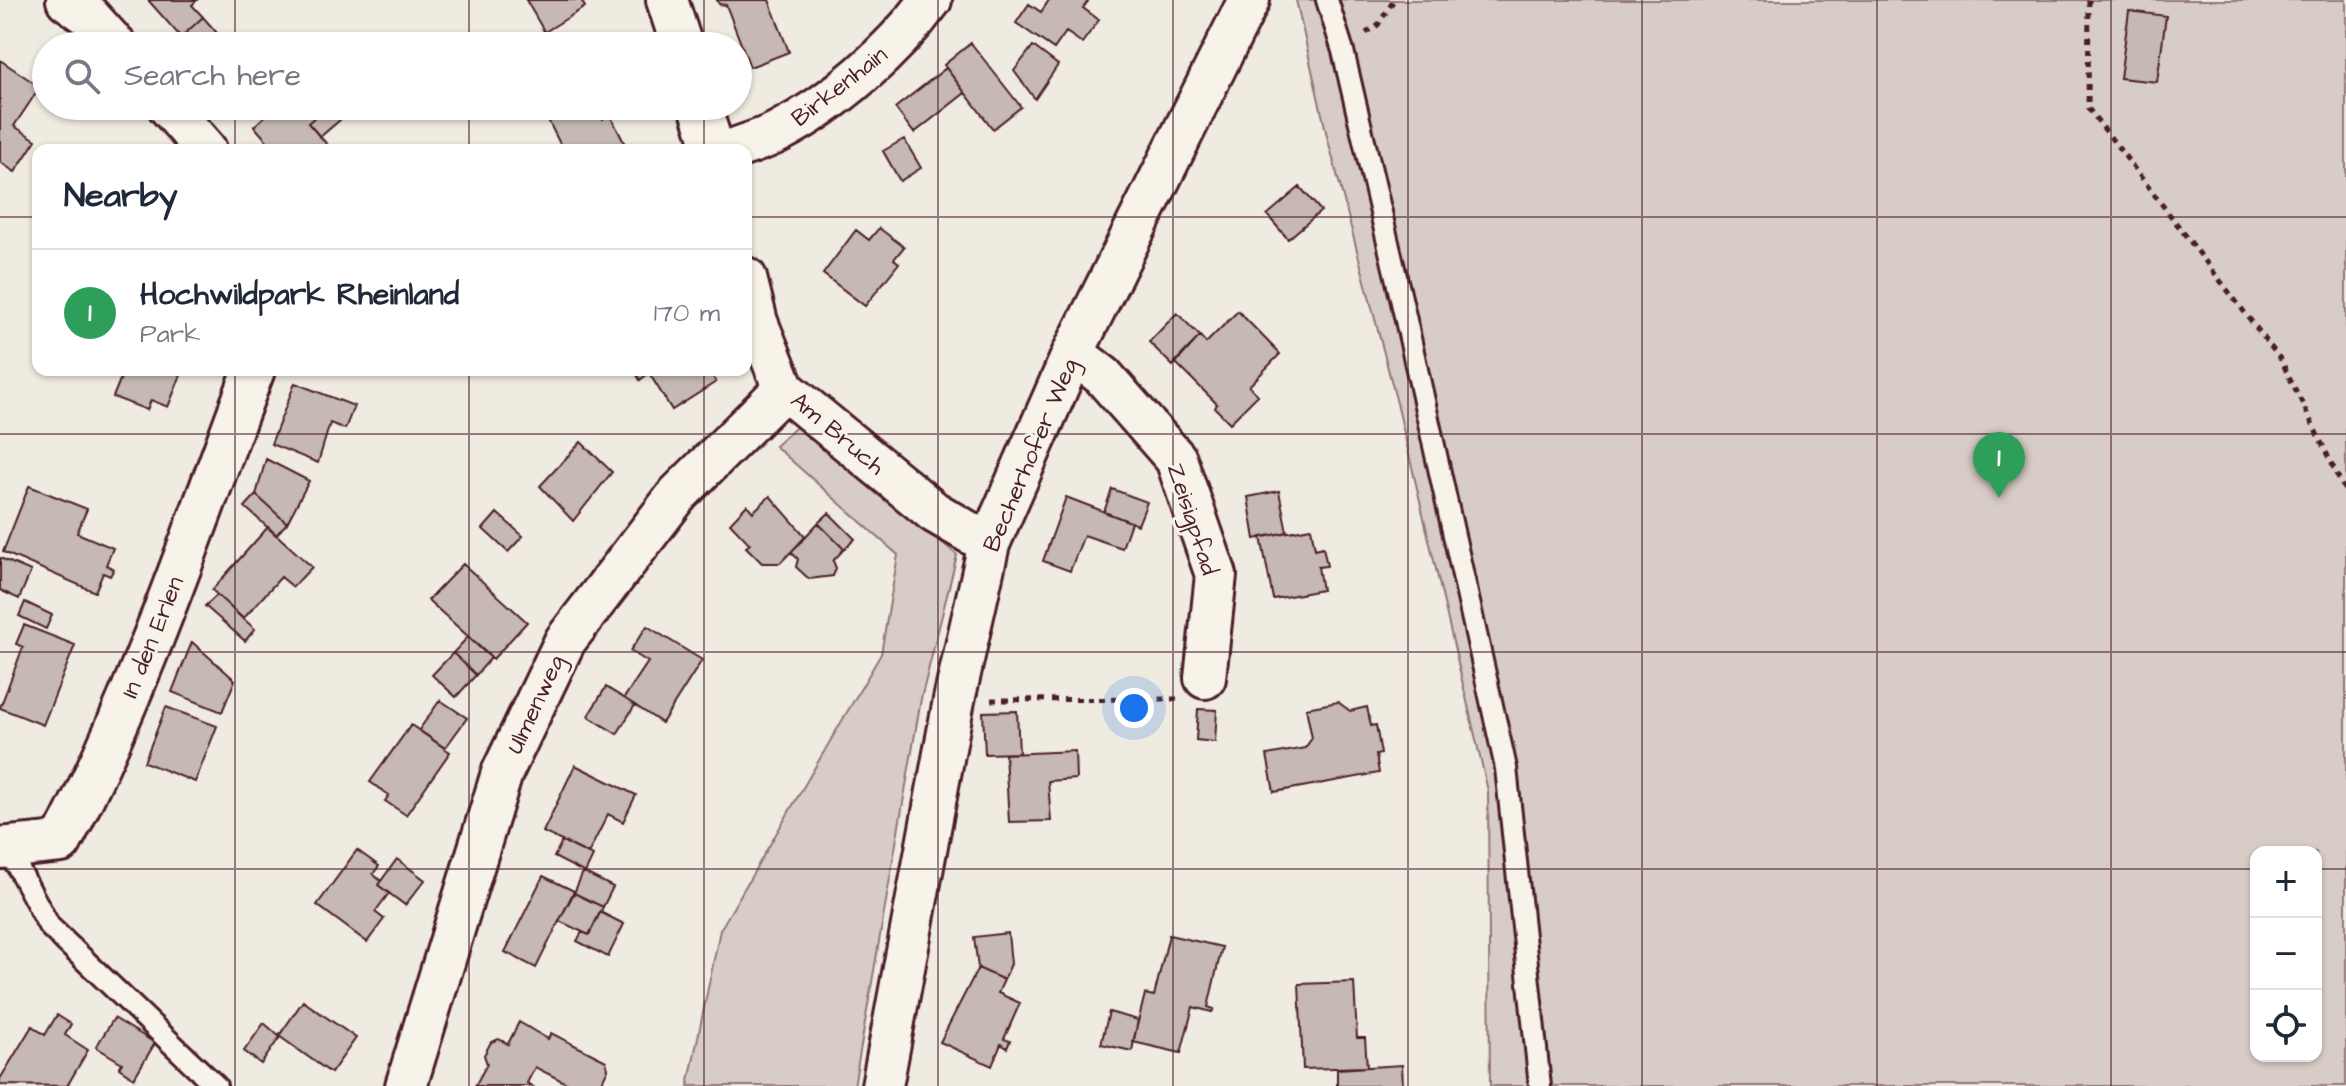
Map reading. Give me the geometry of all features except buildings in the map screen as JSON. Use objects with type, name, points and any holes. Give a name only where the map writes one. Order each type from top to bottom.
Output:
[{"type":"street","points":[[67,0],[88,15],[103,32]]},
{"type":"street","points":[[667,0],[677,32]]},
{"type":"street","name":"Birkenhain","points":[[747,144],[777,133],[827,100],[893,45],[931,0]]},
{"type":"street","name":"Becherhofer Weg","points":[[882,1086],[954,700],[989,544],[1073,353],[1249,0]]},
{"type":"street","points":[[180,120],[201,144]]},
{"type":"street","points":[[704,120],[712,144]]},
{"type":"street","name":"Am Bruch","points":[[752,302],[784,389],[934,512],[989,544]]},
{"type":"street","name":"Zeisigpfad","points":[[1073,353],[1103,376],[1176,459],[1216,575],[1205,678]]},
{"type":"street","name":"In den Erlen","points":[[4,848],[61,842],[86,795],[174,583],[252,376]]},
{"type":"street","name":"Ulmenweg","points":[[406,1086],[502,773],[565,641],[678,494],[784,389]]},
{"type":"lane","points":[[1327,0],[1343,51],[1506,768],[1540,1086]]},
{"type":"lane","points":[[4,848],[49,926],[216,1086]]},
{"type":"path","points":[[1343,51],[1378,25],[1394,0]]},
{"type":"path","points":[[2089,0],[2088,108],[2281,360],[2346,493]]},
{"type":"path","points":[[954,700],[1176,700],[1205,678]]},
{"type":"shaded area","points":[[1296,0],[2346,0],[2346,1086],[1490,1086],[1488,791],[1397,403],[1327,136]]},
{"type":"shaded area","points":[[802,422],[957,555],[921,699],[854,1086],[688,1086],[720,930],[881,654],[898,555],[775,446]]},
{"type":"place","name":"Hochwildpark Rheinland","points":[[1999,498]]}]
